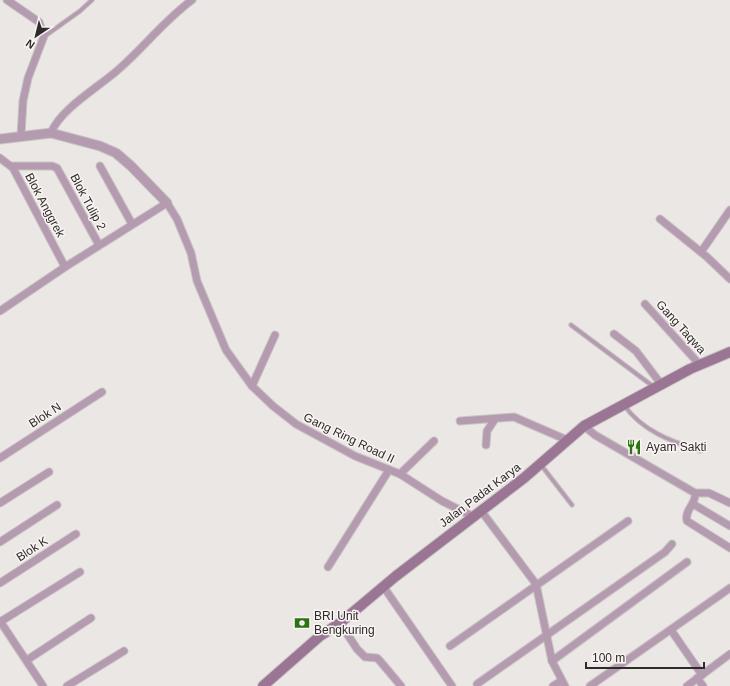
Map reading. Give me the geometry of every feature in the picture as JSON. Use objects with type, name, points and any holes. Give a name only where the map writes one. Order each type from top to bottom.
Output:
[{"type":"main road","name":"Jalan Padat Karya","points":[[263,686],[320,636],[340,623],[383,586],[478,515],[584,426],[658,386],[730,352]]},
{"type":"street","points":[[7,0],[39,22],[44,36],[28,78],[21,135]]},
{"type":"street","points":[[51,133],[61,116],[120,69],[169,19],[192,0]]},
{"type":"street","points":[[0,138],[51,133],[86,142],[116,153],[131,166],[167,203],[99,245],[0,311]]},
{"type":"street","name":"Blok Anggrek","points":[[0,158],[11,166],[65,267]]},
{"type":"street","name":"Blok Tulip 2","points":[[11,166],[52,166],[57,168],[99,245]]},
{"type":"street","points":[[100,166],[132,224]]},
{"type":"street","name":"Gang Ring Road II","points":[[167,203],[178,219],[191,253],[197,281],[226,350],[252,386],[273,406],[296,424],[355,456],[400,474],[442,501],[478,515]]},
{"type":"street","points":[[701,252],[730,210]]},
{"type":"street","points":[[660,219],[701,252],[730,279]]},
{"type":"street","name":"Gang Taqwa","points":[[645,304],[700,365]]},
{"type":"street","points":[[614,334],[636,352],[658,386]]},
{"type":"street","points":[[252,386],[275,335]]},
{"type":"street","name":"Blok N","points":[[0,458],[102,392]]},
{"type":"street","points":[[460,421],[495,419],[505,416],[514,417],[567,440]]},
{"type":"street","points":[[486,445],[488,431],[495,419]]},
{"type":"street","points":[[584,426],[595,435],[695,493],[709,493],[730,504]]},
{"type":"street","points":[[400,474],[434,441]]},
{"type":"street","points":[[328,566],[390,470]]},
{"type":"street","points":[[0,503],[49,472]]},
{"type":"street","points":[[695,493],[693,504],[686,516],[687,520],[730,548]]},
{"type":"street","points":[[693,504],[730,526]]},
{"type":"street","points":[[0,542],[57,505]]},
{"type":"street","points":[[478,515],[536,584],[552,661],[563,683],[553,686]]},
{"type":"street","points":[[450,646],[536,584],[628,521]]},
{"type":"street","name":"Blok K","points":[[0,582],[76,534]]},
{"type":"street","points":[[477,684],[665,552],[672,544]]},
{"type":"street","points":[[552,661],[687,562]]},
{"type":"street","points":[[43,686],[27,660],[0,622],[80,572]]},
{"type":"street","points":[[383,586],[452,686]]},
{"type":"street","points":[[590,686],[730,588]]},
{"type":"street","points":[[27,660],[91,618]]},
{"type":"street","points":[[340,623],[357,649],[365,657],[377,658],[401,686]]},
{"type":"street","points":[[671,630],[700,677],[703,686]]},
{"type":"street","points":[[67,686],[124,651]]},
{"type":"street","points":[[687,686],[730,654]]},
{"type":"lane","points":[[44,36],[80,11],[92,0]]},
{"type":"lane","points":[[571,325],[658,386]]},
{"type":"lane","points":[[623,404],[632,416],[655,432],[700,451]]},
{"type":"lane","points":[[540,464],[572,506]]},
{"type":"place","name":"Ayam Sakti","points":[[634,447]]},
{"type":"place","name":"BRI Unit Bengkuring","points":[[302,623]]}]
